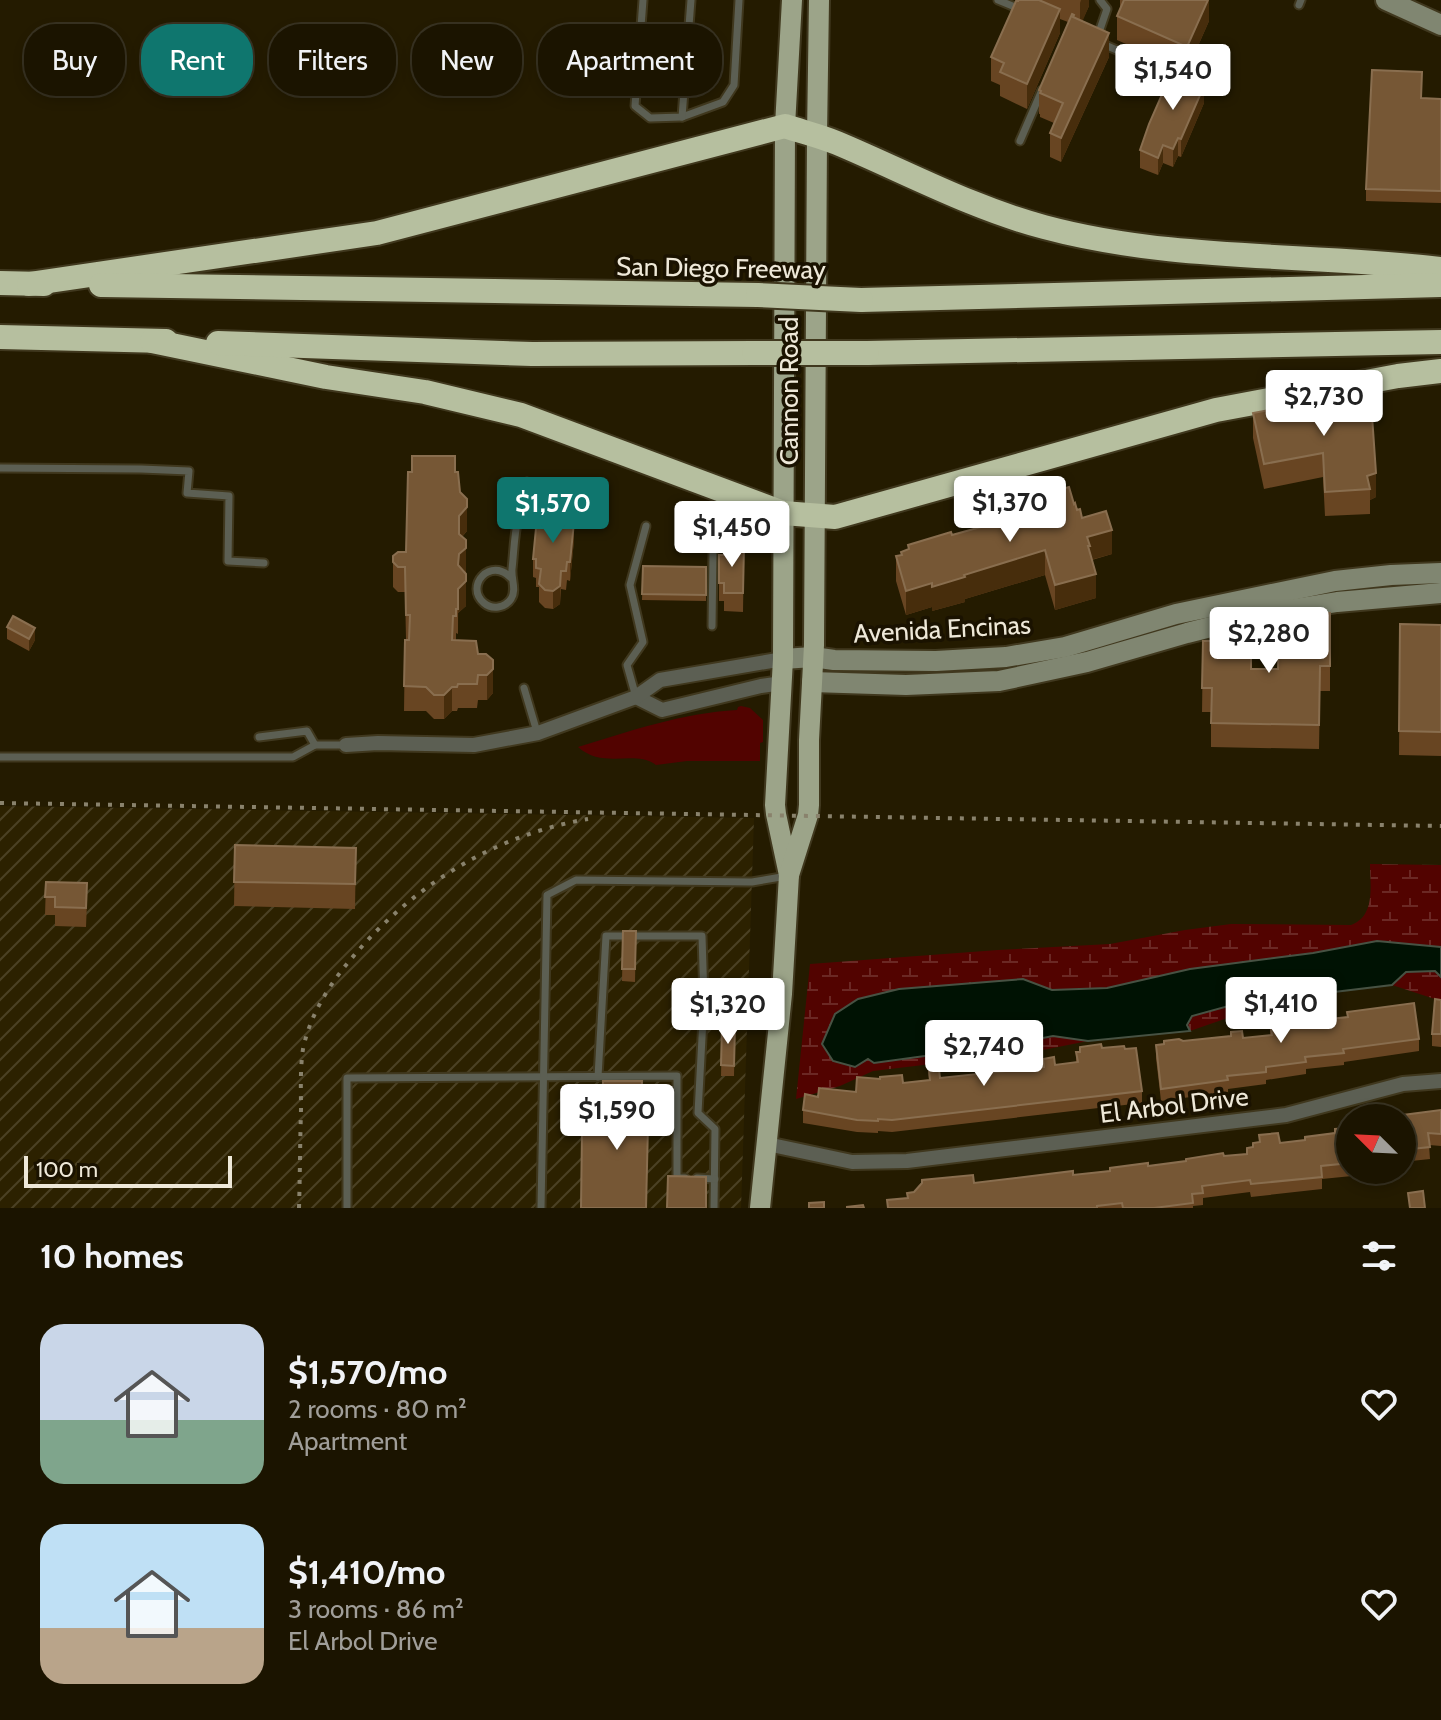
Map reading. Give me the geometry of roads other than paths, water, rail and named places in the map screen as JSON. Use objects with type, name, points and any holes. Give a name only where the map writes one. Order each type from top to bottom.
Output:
[{"type":"highway","points":[[29,284],[377,233],[785,126],[838,144],[976,205],[1043,227],[1114,242],[1225,255],[1389,263],[1441,269]]},
{"type":"highway","name":"San Diego Freeway","points":[[0,283],[758,295],[861,300],[1441,285]]},
{"type":"highway","points":[[0,337],[532,354],[867,353],[1441,342]]},
{"type":"highway","points":[[152,341],[326,377],[425,392],[521,415],[783,513],[839,517],[1216,410],[1398,376],[1441,371]]},
{"type":"main road","name":"Cannon Road","points":[[789,875],[776,814],[783,659],[785,126],[792,0]]},
{"type":"main road","name":"Cannon Road","points":[[760,1208],[782,994],[789,875],[808,815],[815,515],[819,0]]},
{"type":"street","points":[[1386,0],[1441,25]]},
{"type":"street","name":"Avenida Encinas","points":[[346,745],[474,745],[538,733],[636,697],[660,680],[783,659],[813,657],[936,661],[1006,657],[1065,647],[1176,614],[1335,581],[1441,573]]},
{"type":"street","name":"Avenida Encinas","points":[[812,682],[906,685],[999,681],[1045,673],[1258,615],[1337,602],[1441,593]]},
{"type":"street","points":[[636,697],[662,710],[782,683]]},
{"type":"street","name":"El Arbol Drive","points":[[767,1144],[852,1162],[907,1161],[1286,1115],[1403,1084],[1441,1081]]},
{"type":"lane","points":[[643,0],[635,106],[650,118],[682,117],[723,102],[734,85],[739,0]]},
{"type":"lane","points":[[682,117],[691,0]]},
{"type":"lane","points":[[998,0],[1027,12]]},
{"type":"lane","points":[[1096,41],[1107,9],[1100,0]]},
{"type":"lane","points":[[1083,35],[1144,62]]},
{"type":"lane","points":[[1020,141],[1045,85]]},
{"type":"lane","points":[[0,468],[189,471],[187,493],[229,496],[228,561],[264,563]]},
{"type":"lane","points":[[511,578],[501,571],[484,575],[477,585],[483,602],[494,608],[510,601],[514,590],[511,578],[517,521],[527,482]]},
{"type":"lane","points":[[636,697],[627,665],[643,642],[630,585],[646,526]]},
{"type":"lane","points":[[712,626],[713,552]]},
{"type":"lane","points":[[1176,614],[1187,633]]},
{"type":"lane","points":[[524,688],[538,733]]},
{"type":"lane","points":[[259,737],[307,731],[315,745]]},
{"type":"lane","points":[[0,757],[293,757],[315,745],[346,745]]},
{"type":"lane","points":[[541,1208],[547,895],[576,880],[752,882],[789,875]]},
{"type":"lane","points":[[598,1077],[606,936],[702,936],[704,1000],[698,1113],[715,1129],[714,1208]]},
{"type":"lane","points":[[347,1208],[347,1078],[677,1076],[677,1178],[715,1179]]},
{"type":"railway","points":[[0,803],[1441,826]]},
{"type":"railway","points":[[299,1208],[303,1049],[315,1012],[335,979],[375,933],[401,909],[457,868],[520,837],[588,819]]}]
